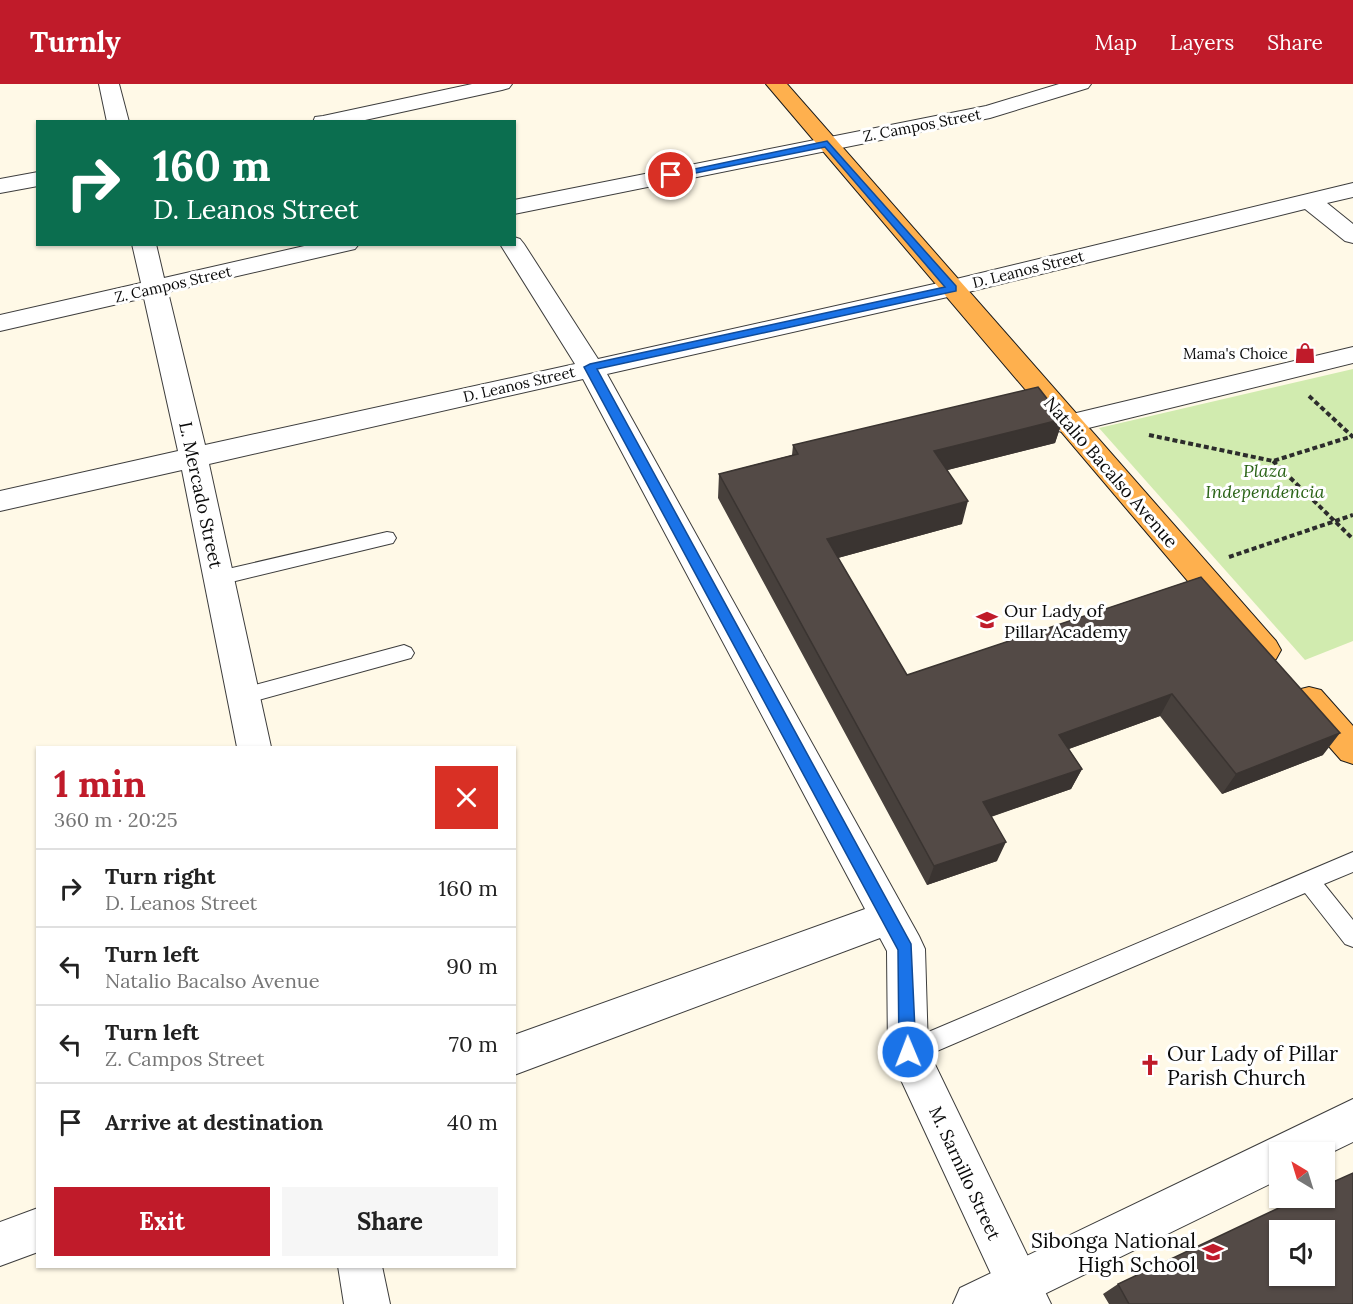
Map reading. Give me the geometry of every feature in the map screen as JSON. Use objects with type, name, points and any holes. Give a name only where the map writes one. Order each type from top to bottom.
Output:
[{"type":"highway","name":"Natalio Bacalso Avenue","points":[[776,84],[1068,424],[1353,750]]},
{"type":"street","points":[[110,84],[118,120]]},
{"type":"street","points":[[406,84],[429,120]]},
{"type":"street","points":[[332,120],[502,84]]},
{"type":"street","name":"Z. Campos Street","points":[[516,207],[990,112],[1081,84]]},
{"type":"street","points":[[0,186],[36,179]]},
{"type":"street","name":"D. Leanos Street","points":[[0,501],[194,459],[590,367],[952,288],[1353,190]]},
{"type":"street","points":[[1309,200],[1353,236]]},
{"type":"street","name":"L. Mercado Street","points":[[144,246],[194,459],[254,746]]},
{"type":"street","name":"Z. Campos Street","points":[[0,323],[338,246]]},
{"type":"street","name":"M. Sarnillo Street","points":[[513,246],[590,367],[906,949],[908,1052],[1023,1294]]},
{"type":"street","points":[[1068,424],[1353,355]]},
{"type":"street","points":[[516,1054],[889,918]]},
{"type":"street","points":[[1308,1142],[1353,1120]]},
{"type":"street","points":[[976,1304],[1023,1294],[1269,1162]]},
{"type":"street","points":[[0,1244],[36,1231]]},
{"type":"street","points":[[360,1268],[367,1304]]},
{"type":"lane","points":[[219,578],[387,538]]},
{"type":"lane","points":[[244,696],[404,653]]},
{"type":"lane","points":[[908,1052],[1353,862]]},
{"type":"lane","points":[[1309,882],[1353,937]]},
{"type":"path","points":[[1285,372],[1353,437]]},
{"type":"path","points":[[1148,435],[1273,460],[1353,437]]},
{"type":"path","points":[[1273,460],[1353,539]]},
{"type":"path","points":[[1194,569],[1353,514]]},
{"type":"green space","name":"Plaza Independencia","points":[[1353,369],[1353,641],[1305,660],[1099,428]]},
{"type":"building","points":[[1038,387],[1063,419],[934,451],[968,501],[827,539],[907,675],[1201,577],[1340,733],[1236,774],[1172,694],[1059,735],[1082,769],[983,802],[1006,842],[934,866],[719,474],[798,454],[793,445]]},
{"type":"building","name":"Sibonga National High School","points":[[1353,1173],[1353,1304],[1129,1304],[1118,1284],[1279,1208],[1335,1208],[1335,1181]]},
{"type":"place","name":"Mama's Choice","points":[[1305,353]]},
{"type":"place","name":"Our Lady of Pillar Academy","points":[[987,620]]},
{"type":"place","name":"Our Lady of Pillar Parish Church","points":[[1150,1065]]},
{"type":"place","name":"Sibonga National High School","points":[[1213,1252]]},
{"type":"route","points":[[671,175],[827,144],[952,288],[590,367],[906,949],[908,1052]]}]
